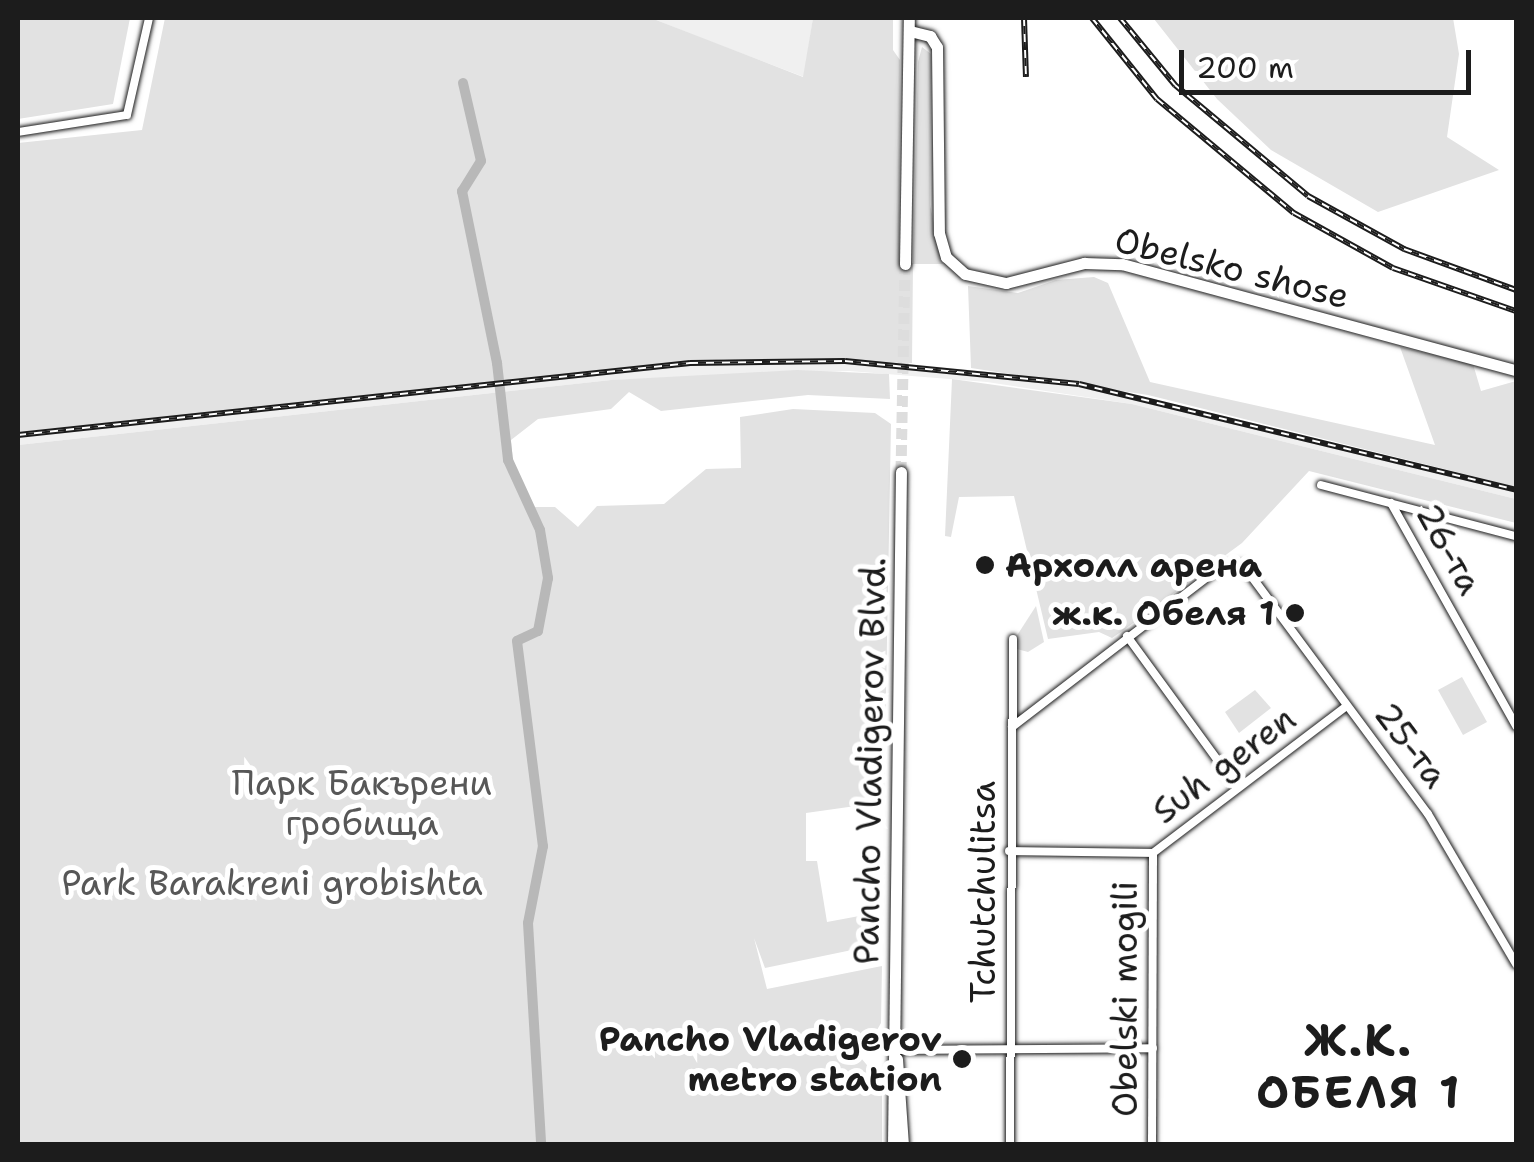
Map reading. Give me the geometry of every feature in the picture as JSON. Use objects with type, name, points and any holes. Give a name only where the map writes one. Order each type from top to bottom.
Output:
[{"type":"street","points":[[18,132],[127,115],[149,18]]},
{"type":"street","points":[[906,264],[910,24]]},
{"type":"street","name":"Obelsko shose","points":[[910,24],[930,36],[937,46],[939,233],[946,256],[964,274],[1006,283],[1084,263],[1122,264],[1516,370]]},
{"type":"street","name":"Pancho Vladigerov Blvd.","points":[[892,1144],[901,472]]},
{"type":"street","points":[[1321,484],[1516,536]]},
{"type":"street","name":"26-та","points":[[1392,503],[1516,726]]},
{"type":"street","name":"25-та","points":[[1127,636],[1222,566],[1247,568],[1428,814],[1513,952],[1516,964]]},
{"type":"street","points":[[1012,726],[1127,636],[1238,788]]},
{"type":"street","name":"Tchutchulitsa","points":[[1010,1144],[1014,640]]},
{"type":"street","name":"Suh geren","points":[[1010,851],[1153,853],[1347,706]]},
{"type":"street","name":"Obelski mogili","points":[[1152,1144],[1153,853]]},
{"type":"street","points":[[894,1050],[1153,1048]]},
{"type":"street","name":"Pancho Vladigerov Blvd.","points":[[894,1050],[903,1144]]},
{"type":"shaded area","points":[[651,18],[813,18],[804,77],[704,39]]},
{"type":"shaded area","points":[[726,359],[859,359],[1071,380],[1516,487],[1516,499],[1132,404],[987,382],[849,371],[611,380],[18,445],[18,432]]},
{"type":"green space","points":[[18,18],[130,18],[113,104],[18,119]]},
{"type":"green space","points":[[165,18],[651,18],[803,77],[813,18],[893,18],[893,50],[900,60],[899,263],[913,263],[918,62],[922,47],[931,54],[930,205],[943,264],[913,264],[912,363],[726,359],[18,432],[18,143],[142,130]]},
{"type":"green space","points":[[1453,18],[1459,54],[1447,137],[1499,170],[1378,212],[1271,150],[1217,99],[1154,19]]},
{"type":"green space","points":[[1094,277],[1108,283],[1150,382],[1435,445],[1400,347],[1473,364],[1481,391],[1516,381],[1516,487],[1148,395],[971,368],[968,286],[1018,293],[1056,280]]},
{"type":"green space","name":"Парк Бакърени гробища","points":[[797,370],[889,374],[890,399],[808,395],[661,411],[629,392],[611,409],[538,419],[511,440],[513,462],[534,507],[555,507],[578,527],[597,506],[664,504],[706,469],[741,468],[740,417],[793,409],[875,413],[891,424],[884,802],[806,813],[806,861],[817,861],[827,922],[870,914],[876,945],[765,968],[754,938],[767,989],[882,966],[881,1023],[861,1058],[882,1083],[882,1144],[18,1144],[18,445],[611,380]]},
{"type":"green space","points":[[952,379],[1132,404],[1516,499],[1516,523],[1309,471],[1242,543],[1112,638],[1099,632],[1048,639],[1014,496],[959,497],[951,537],[945,536]]},
{"type":"green space","points":[[1036,606],[1044,642],[1028,652],[1017,649],[1016,637]]},
{"type":"green space","points":[[1462,677],[1487,722],[1463,735],[1438,690]]},
{"type":"green space","points":[[1255,690],[1271,708],[1239,733],[1225,712]]},
{"type":"waterway","points":[[463,83],[481,161],[462,191],[497,363],[508,460],[540,530],[548,578],[538,631],[517,641],[543,846],[528,923],[541,1144]]},
{"type":"tunnel","points":[[901,472],[905,264]]},
{"type":"railway","points":[[1024,18],[1026,77]]},
{"type":"railway","points":[[1092,18],[1157,99],[1294,213],[1393,268],[1516,311]]},
{"type":"railway","points":[[1120,18],[1175,85],[1308,196],[1404,249],[1516,290]]},
{"type":"railway","points":[[18,435],[690,363],[845,361],[1079,384],[1516,490]]},
{"type":"place","name":"Архолл арена","points":[[985,565]]},
{"type":"place","name":"ж.к. Обеля 1","points":[[1295,613]]},
{"type":"place","name":"Pancho Vladigerov metro station","points":[[962,1059]]},
{"type":"district","name":"Ж.К. ОБЕЛЯ 1","points":[[1359,1067]]},
{"type":"park label","name":"Park Barakreni grobishta","points":[[272,883]]}]
